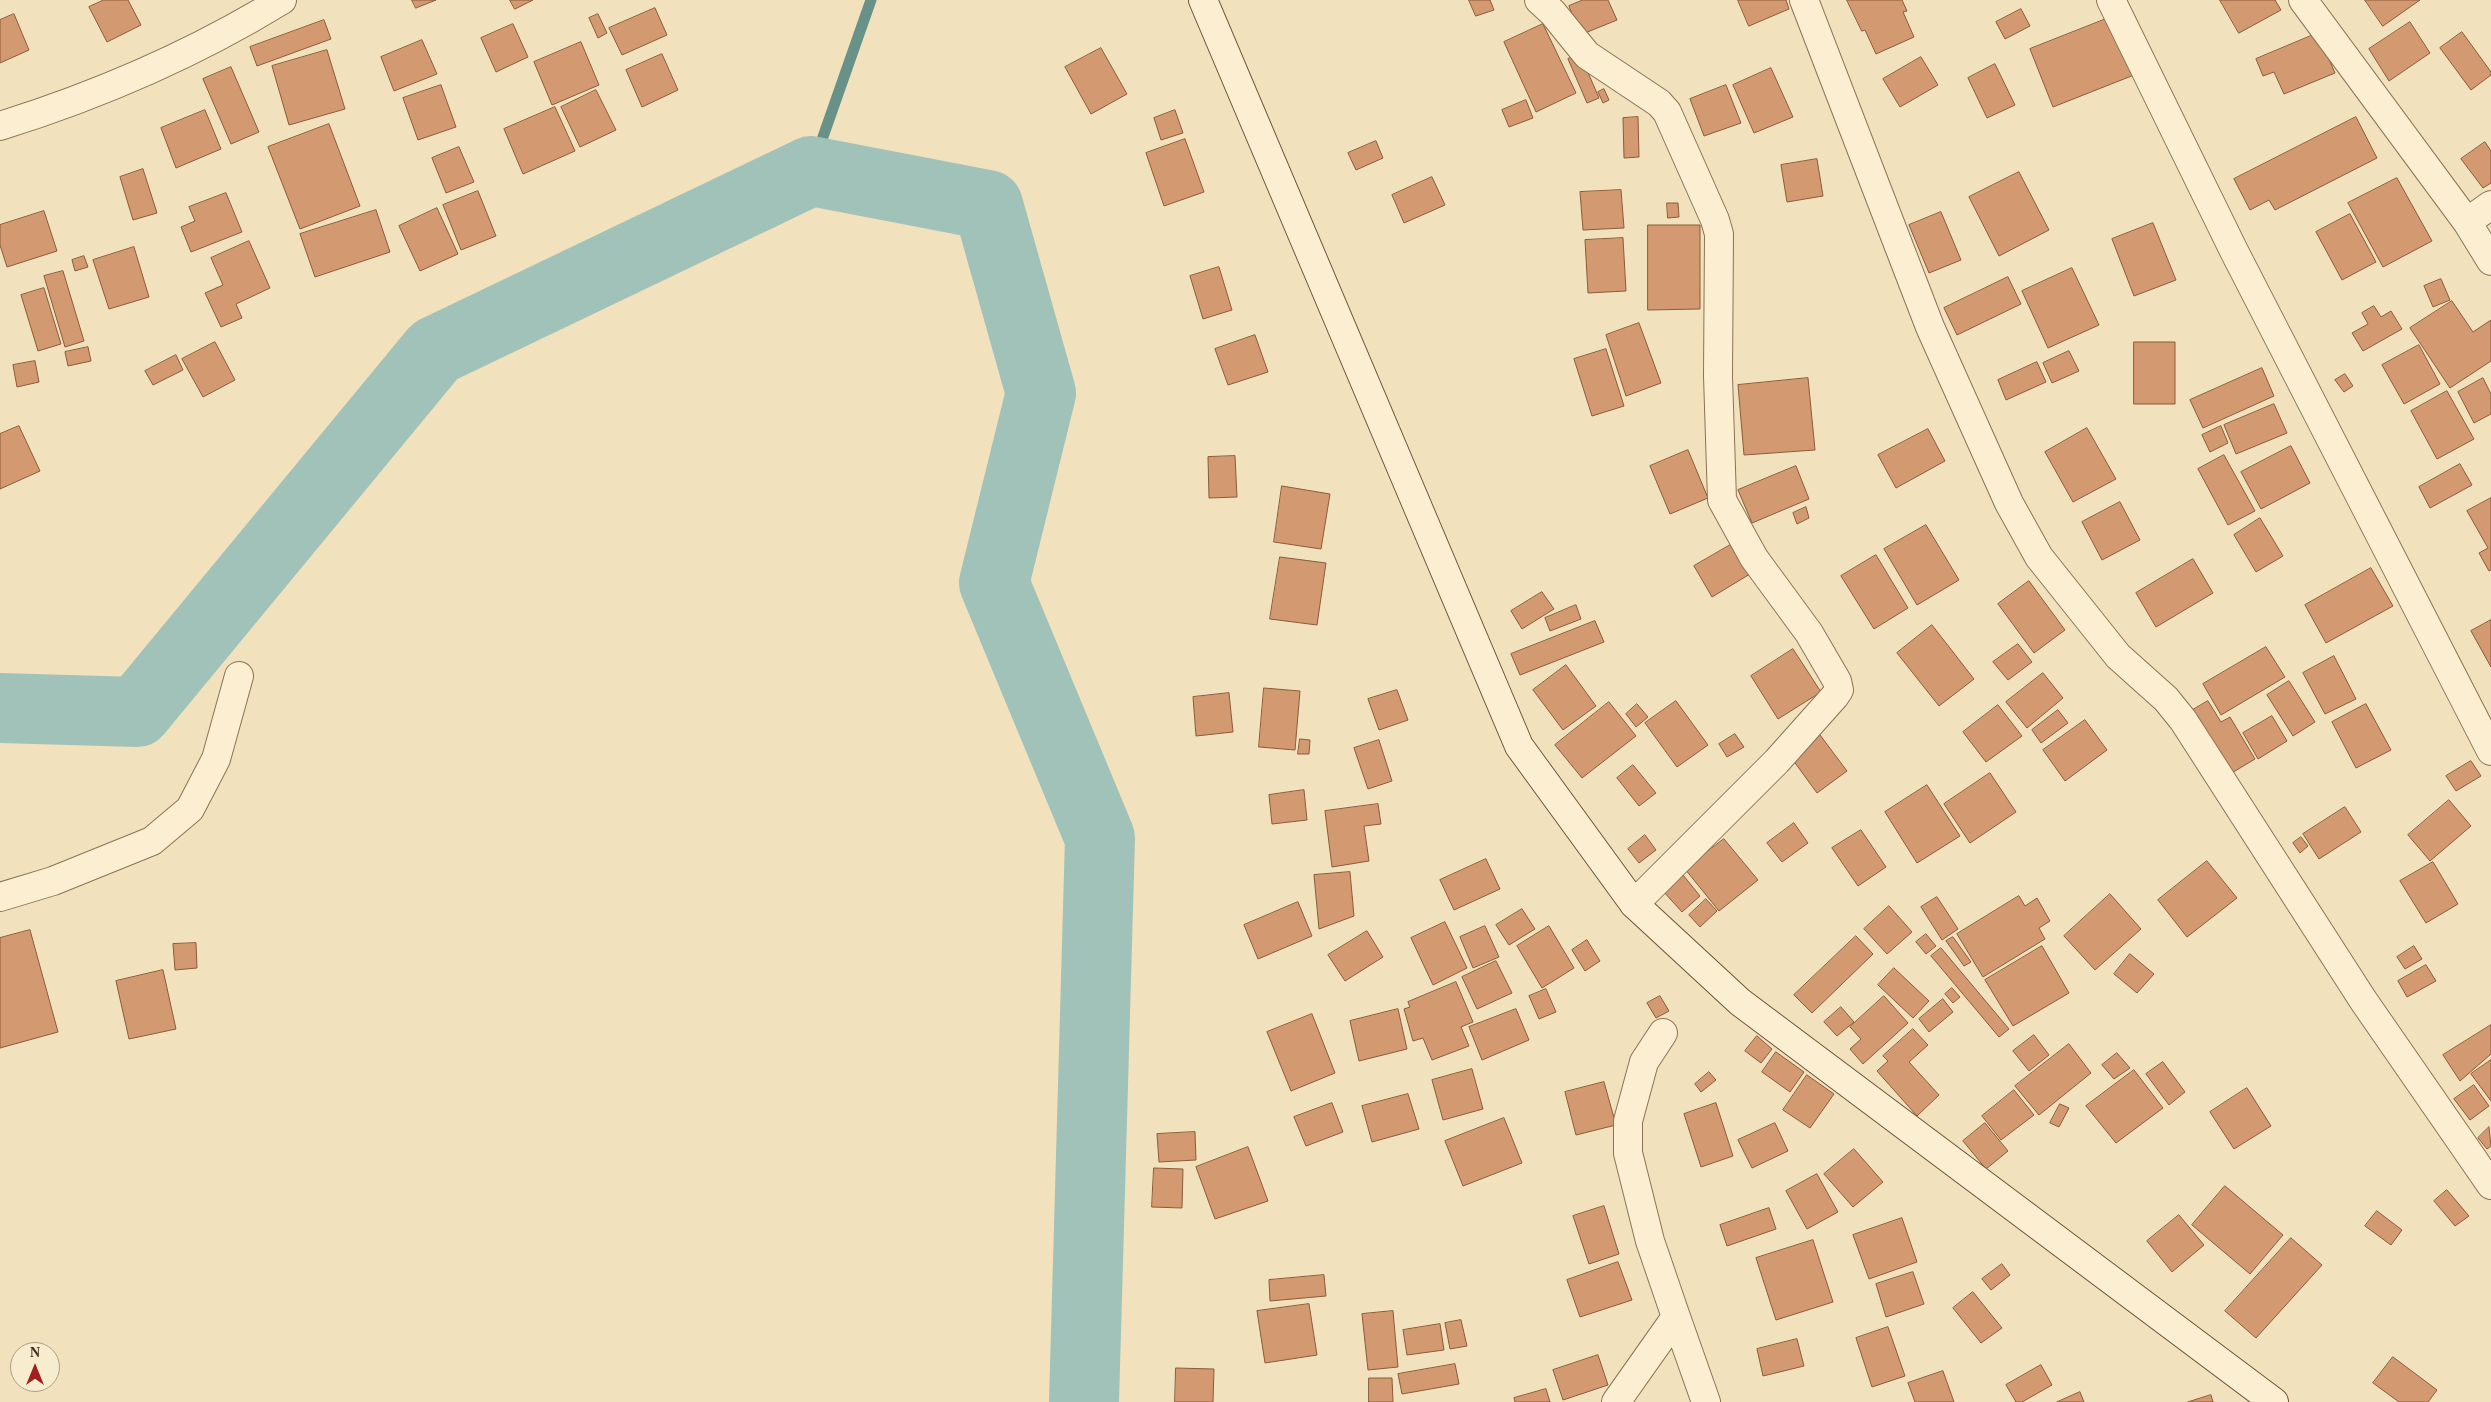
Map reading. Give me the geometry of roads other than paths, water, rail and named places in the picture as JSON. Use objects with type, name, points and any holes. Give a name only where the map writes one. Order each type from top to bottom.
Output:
[{"type":"street","points":[[0,126],[149,72],[249,20],[282,0]]},
{"type":"street","points":[[1203,0],[1518,746],[1634,904],[1740,1002],[2274,1402]]},
{"type":"street","points":[[1539,0],[1553,13],[1587,55],[1660,103],[1667,112],[1715,220],[1718,234],[1718,376],[1722,500],[1754,558],[1809,633],[1837,681],[1839,690],[1836,696],[1777,761],[1634,904]]},
{"type":"street","points":[[1804,0],[1930,327],[2010,504],[2039,557],[2118,656],[2166,699],[2183,720],[2363,1000],[2491,1185]]},
{"type":"street","points":[[2111,0],[2230,242],[2491,752]]},
{"type":"street","points":[[2303,0],[2467,222],[2491,261]]},
{"type":"street","points":[[2467,222],[2491,205]]},
{"type":"street","points":[[0,897],[53,882],[152,841],[190,809],[216,759],[238,676]]},
{"type":"street","points":[[1663,1033],[1644,1062],[1628,1121],[1628,1152],[1650,1241],[1706,1402]]},
{"type":"street","points":[[1616,1402],[1676,1317]]},
{"type":"waterway","points":[[811,171],[871,0]]},
{"type":"waterway","points":[[0,708],[137,712],[435,351],[811,171],[988,205],[1041,393],[994,583],[1100,838],[1084,1402]]}]
